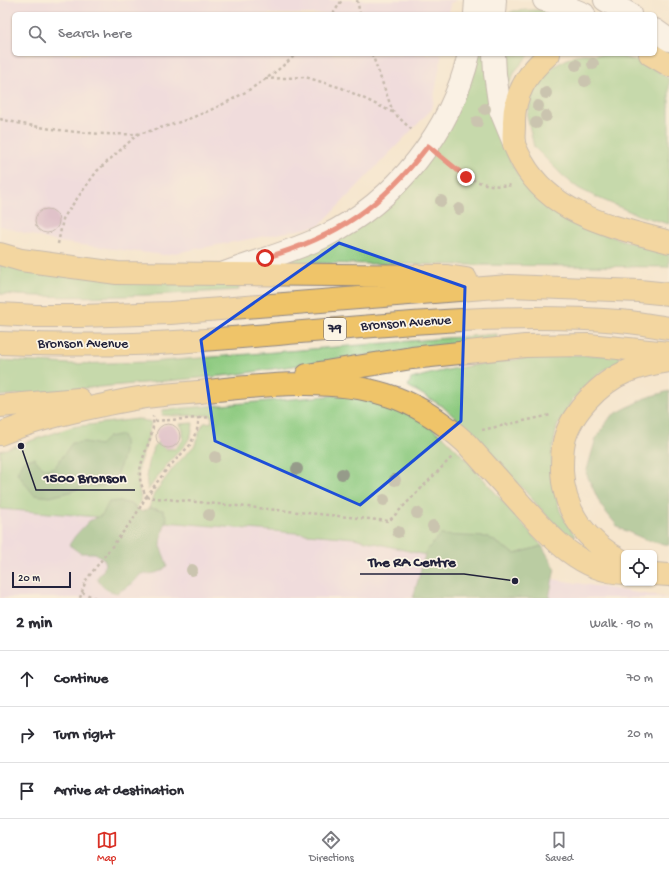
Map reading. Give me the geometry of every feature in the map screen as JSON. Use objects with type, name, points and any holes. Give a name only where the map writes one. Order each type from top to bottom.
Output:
[{"type":"highway","points":[[546,56],[530,72],[523,83],[514,109],[514,143],[530,174],[540,186],[572,211],[593,220],[669,242]]},
{"type":"highway","points":[[0,254],[21,260],[117,273],[447,276],[509,286]]},
{"type":"highway","name":"Bronson Avenue","points":[[0,314],[80,316],[170,313],[509,286],[669,294]]},
{"type":"highway","name":"Bronson Avenue","points":[[0,342],[88,346],[176,342],[391,324],[501,318],[620,321],[669,328]]},
{"type":"highway","points":[[249,387],[310,374],[412,358],[526,346],[588,345],[669,354]]},
{"type":"highway","points":[[621,560],[609,554],[595,543],[583,530],[573,515],[566,498],[563,483],[563,446],[567,431],[575,416],[596,392],[611,380],[627,371],[669,361]]},
{"type":"highway","points":[[0,406],[72,400],[145,397],[249,387],[318,384],[343,386],[386,394],[407,402],[434,417],[452,430],[466,443],[549,536],[566,550],[581,560],[615,573],[621,573]]},
{"type":"highway","points":[[0,434],[68,412],[145,397]]},
{"type":"highway","points":[[657,574],[669,575]]},
{"type":"lane","points":[[475,12],[476,0]]},
{"type":"lane","points":[[494,12],[495,0]]},
{"type":"lane","points":[[544,0],[560,4],[579,12]]},
{"type":"lane","points":[[605,0],[626,12]]},
{"type":"lane","points":[[657,40],[660,55]]},
{"type":"lane","points":[[220,274],[304,246],[348,223],[386,194],[402,178],[428,146],[440,127],[459,86],[468,56]]},
{"type":"lane","points":[[494,56],[500,109],[514,143]]},
{"type":"path","points":[[333,12],[342,0]]},
{"type":"path","points":[[357,0],[360,12]]},
{"type":"path","points":[[0,119],[62,130],[108,134],[138,134],[178,123],[226,103],[265,79],[294,56]]},
{"type":"path","points":[[373,56],[393,112]]},
{"type":"path","points":[[265,79],[305,77],[342,88],[393,112],[428,146],[466,177],[493,185],[514,185],[530,174]]},
{"type":"path","points":[[55,265],[63,219],[97,171],[138,134]]},
{"type":"path","points":[[59,220],[63,219]]},
{"type":"path","points":[[145,397],[154,421],[154,434],[142,462],[140,479],[146,497]]},
{"type":"path","points":[[146,497],[389,520],[480,430],[553,415]]},
{"type":"path","points":[[154,421],[210,417]]},
{"type":"path","points":[[80,598],[90,575],[134,518],[146,497],[167,469],[190,445],[197,430],[199,418]]},
{"type":"path","points":[[82,592],[95,598]]},
{"type":"highlighted area","points":[[339,243],[465,287],[461,421],[360,505],[215,441],[201,340]]},
{"type":"shaded area","points":[[0,0],[457,0],[450,3],[449,12],[12,12],[12,56],[442,56],[432,109],[319,226],[164,255],[58,242],[0,226]]},
{"type":"shaded area","points":[[0,509],[354,538],[467,565],[669,598],[0,598]]},
{"type":"green space","points":[[544,10],[554,12],[511,12]]},
{"type":"green space","points":[[475,56],[487,56],[508,156],[520,178],[536,196],[555,211],[576,222],[598,232],[622,240],[669,253],[669,267],[286,263],[375,212]]},
{"type":"green space","points":[[502,56],[528,56],[515,71],[509,85],[504,84]]},
{"type":"green space","points":[[573,56],[619,56],[647,64],[669,79],[669,224],[638,215],[578,188],[563,176],[534,147],[527,116],[533,94],[543,77],[554,66]]},
{"type":"green space","points":[[0,262],[239,283],[239,290],[90,297],[0,294]]},
{"type":"green space","points":[[497,334],[497,341],[360,356],[232,375],[0,396],[0,360],[70,364],[151,362]]},
{"type":"green space","points":[[557,355],[619,355],[620,363],[605,369],[587,384],[572,400],[557,427],[552,451],[551,478],[560,511],[575,536],[571,540],[547,516],[486,447],[466,427],[442,406],[408,386],[411,379],[447,370],[502,361]]},
{"type":"green space","points":[[669,391],[669,545],[649,541],[619,528],[601,506],[586,473],[596,438],[611,416],[645,398]]},
{"type":"green space","points":[[339,395],[382,404],[415,416],[444,437],[465,458],[542,546],[515,554],[488,537],[426,551],[425,555],[354,538],[166,522],[167,518],[163,510],[149,508],[154,494],[174,467],[195,445],[204,423],[212,422],[211,415],[162,415],[163,410]]},
{"type":"green space","points":[[138,419],[151,422],[147,441],[139,464],[138,484],[141,499],[137,508],[131,504],[98,517],[0,509],[0,451],[72,427]]},
{"type":"green space","points":[[193,423],[189,439],[148,490],[146,477],[148,465],[151,453],[157,442],[166,449],[175,449],[183,440],[183,430],[180,424]]},
{"type":"green space","points":[[122,435],[124,441],[124,453],[121,464],[114,482],[101,487],[84,486],[70,492],[50,497],[34,495],[17,473],[23,461],[34,458],[40,465],[47,469],[55,467],[72,443],[85,442],[100,445],[108,437]]},
{"type":"green space","points":[[119,501],[131,504],[142,512],[149,508],[163,510],[167,518],[162,534],[161,548],[167,566],[161,571],[155,573],[141,574],[132,584],[117,593],[105,588],[97,578],[104,569],[105,560],[95,553],[80,553],[69,545],[89,521],[102,515],[109,502]]},
{"type":"green space","points":[[440,535],[488,537],[515,554],[542,546],[555,568],[549,598],[413,598],[426,551]]},
{"type":"building","points":[[47,209],[56,212],[59,221],[56,230],[47,233],[38,230],[35,221],[38,212]]},
{"type":"building","points":[[168,424],[177,427],[180,436],[177,445],[168,448],[159,445],[156,436],[159,427]]},
{"type":"place","name":"1500 Bronson","points":[[21,446]]},
{"type":"place","name":"The RA Centre","points":[[515,581]]},
{"type":"route","points":[[265,258],[304,246],[326,236],[348,223],[386,194],[416,163],[428,146],[466,177]]}]
